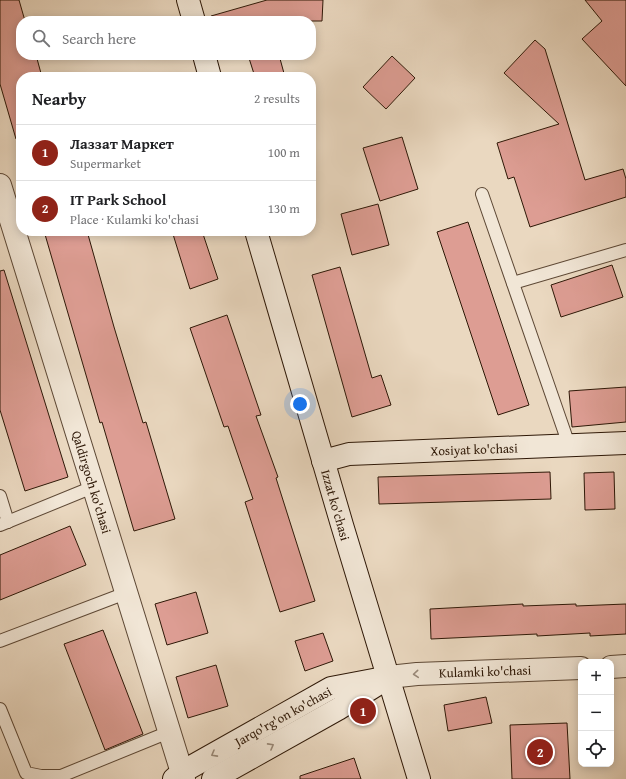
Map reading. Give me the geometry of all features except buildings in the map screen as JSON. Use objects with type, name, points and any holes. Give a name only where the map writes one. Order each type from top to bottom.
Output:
[{"type":"main road","points":[[188,0],[193,16]]},
{"type":"main road","points":[[205,60],[209,72]]},
{"type":"main road","name":"Qaldirgoch ko'chasi","points":[[0,185],[94,487],[168,732],[180,777]]},
{"type":"main road","name":"Izzat ko'chasi","points":[[257,236],[323,461],[419,779]]},
{"type":"main road","name":"Xosiyat ko'chasi","points":[[323,461],[349,454],[626,443]]},
{"type":"main road","points":[[614,667],[626,666]]},
{"type":"main road","name":"Kulamki ko'chasi","points":[[389,677],[417,674],[578,668]]},
{"type":"main road","name":"Jarqo'rg'on ko'chasi","points":[[180,777],[331,688],[389,677]]},
{"type":"main road","name":"Jarqo'rg'on ko'chasi","points":[[213,779],[338,709],[389,677]]},
{"type":"lane","points":[[482,194],[569,445]]},
{"type":"lane","points":[[512,283],[626,250]]},
{"type":"lane","points":[[0,496],[4,523],[94,487]]},
{"type":"lane","points":[[0,641],[126,593]]},
{"type":"lane","points":[[0,709],[26,773],[41,776],[61,776],[168,732]]},
{"type":"place","name":"Лаззат Маркет","points":[[363,711]]},
{"type":"place","name":"IT Park School","points":[[540,752]]}]
